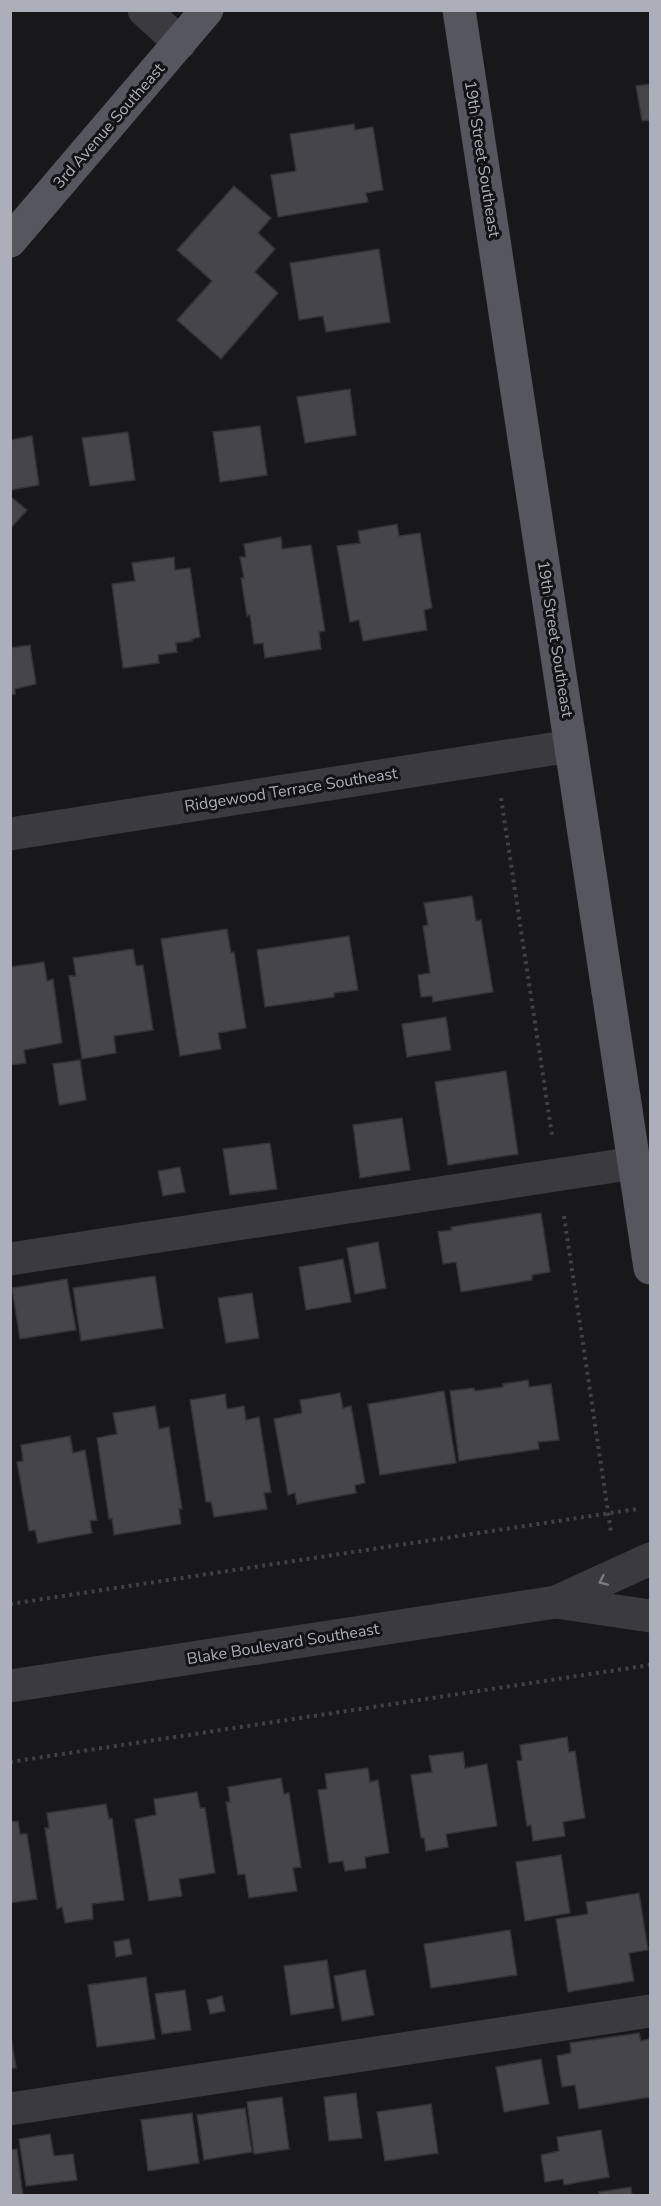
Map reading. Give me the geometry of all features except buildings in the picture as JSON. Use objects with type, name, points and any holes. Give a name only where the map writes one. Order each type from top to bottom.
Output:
[{"type":"main road","name":"3rd Avenue Southeast","points":[[10,241],[207,10]]},
{"type":"main road","name":"19th Street Southeast","points":[[459,10],[651,1268]]},
{"type":"street","points":[[144,10],[180,43]]},
{"type":"street","name":"Ridgewood Terrace Southeast","points":[[10,834],[571,746]]},
{"type":"street","points":[[10,1259],[634,1163]]},
{"type":"street","name":"Blake Boulevard Southeast","points":[[10,1686],[556,1602],[651,1559]]},
{"type":"street","name":"Blake Boulevard Southeast","points":[[556,1602],[651,1616]]},
{"type":"street","points":[[10,2109],[651,2011]]},
{"type":"path","points":[[10,1604],[637,1509]]},
{"type":"path","points":[[10,1762],[651,1665]]}]
